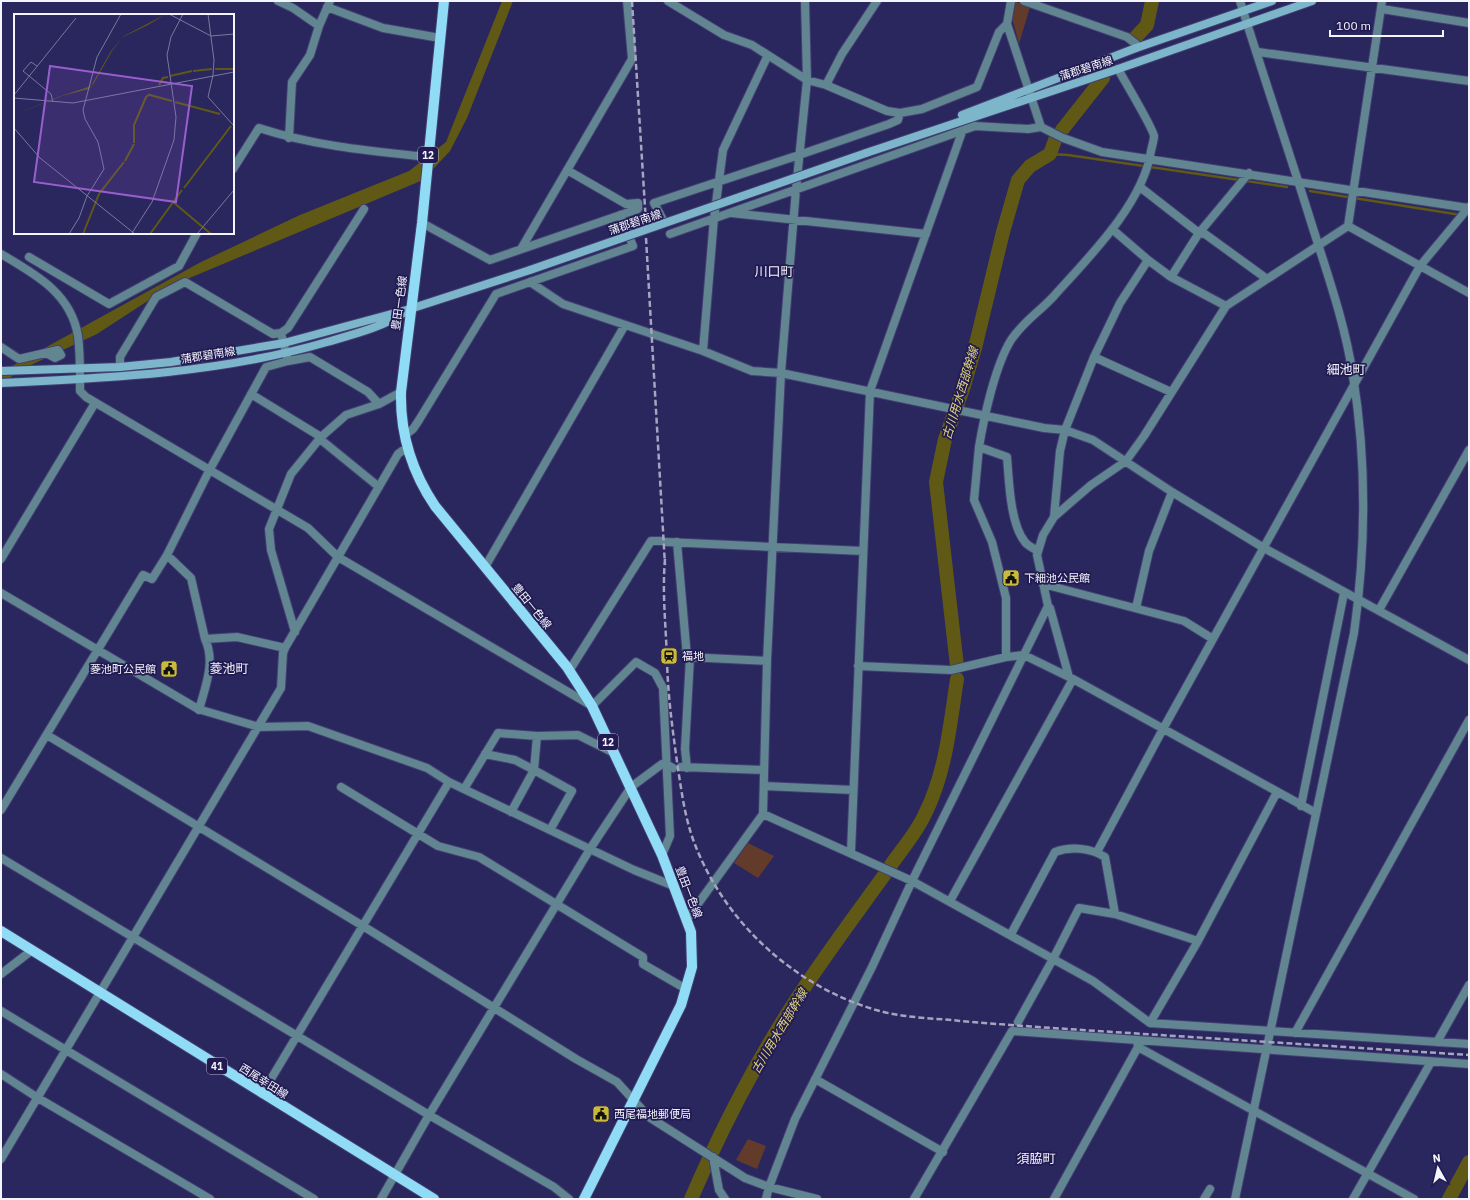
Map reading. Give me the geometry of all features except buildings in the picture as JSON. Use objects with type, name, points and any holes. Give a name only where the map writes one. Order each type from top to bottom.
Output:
[{"type":"main road","name":"豊田一色線","points":[[444,1],[422,223],[410,309],[401,392],[401,407],[408,450],[418,477],[435,506],[570,671],[592,706],[612,752],[631,787],[662,855],[691,932],[692,967],[681,1005],[584,1199]]},
{"type":"main road","name":"蒲郡碧南線","points":[[1,371],[120,367],[171,362],[284,343],[410,309],[530,270],[866,153],[1030,94],[1136,48],[1272,1]]},
{"type":"main road","name":"蒲郡碧南線","points":[[1030,94],[1118,69],[1312,1]]},
{"type":"main road","name":"蒲郡碧南線","points":[[1,383],[80,380],[173,372],[287,357],[393,321],[410,309]]},
{"type":"main road","name":"西尾幸田線","points":[[1,931],[99,994],[394,1176],[434,1199]]},
{"type":"street","points":[[278,1],[293,8],[319,26]]},
{"type":"street","points":[[521,249],[632,59],[627,1]]},
{"type":"street","points":[[668,1],[724,35],[752,45],[807,80],[826,85],[887,110],[900,113],[922,109],[977,87],[999,32],[1007,24]]},
{"type":"street","points":[[687,919],[763,814],[767,661],[782,373],[793,220],[807,80],[805,1]]},
{"type":"street","points":[[826,85],[842,54],[877,1]]},
{"type":"street","points":[[1011,1],[1007,24],[1041,128]]},
{"type":"street","points":[[1024,1],[1127,37],[1136,44],[1136,48]]},
{"type":"street","points":[[1235,1199],[1341,697],[1358,600],[1364,510],[1363,458],[1354,384],[1346,338],[1331,282],[1258,52],[1240,1]]},
{"type":"street","points":[[289,138],[292,82],[310,55],[319,26],[329,4],[383,28],[440,38]]},
{"type":"street","points":[[950,901],[1071,678],[1050,608],[1048,606],[1043,584],[1038,551],[1043,535],[1054,517],[1091,485],[1126,461],[1144,436],[1226,306],[1348,226],[1371,66],[1382,5],[1469,23]]},
{"type":"street","points":[[1258,52],[1371,66],[1469,81]]},
{"type":"street","points":[[703,351],[714,218],[722,150],[768,56]]},
{"type":"street","points":[[1006,657],[1006,598],[992,542],[974,500],[979,447],[984,416],[1010,341],[1028,318],[1051,298],[1112,229],[1140,187],[1149,160],[1154,135],[1118,69]]},
{"type":"street","points":[[662,218],[654,203],[799,156],[889,124],[898,120],[900,113]]},
{"type":"street","points":[[670,234],[962,132],[975,126],[1028,129],[1041,128],[1063,138],[1102,152],[1247,175],[1298,181],[1353,194],[1468,209]]},
{"type":"street","points":[[234,167],[259,128],[289,138],[322,145],[428,157]]},
{"type":"street","points":[[851,852],[870,391],[962,132]]},
{"type":"street","points":[[422,223],[490,260],[638,209],[638,203],[626,204],[567,170]]},
{"type":"street","points":[[1172,277],[1199,233],[1247,175]]},
{"type":"street","points":[[1140,187],[1199,233],[1205,234],[1267,279]]},
{"type":"street","points":[[120,367],[120,357],[156,298],[184,282],[273,334],[281,333],[288,328],[364,209]]},
{"type":"street","points":[[1097,852],[1213,639],[1420,266],[1458,219],[1468,209]]},
{"type":"street","points":[[728,213],[926,234]]},
{"type":"street","points":[[405,435],[413,429],[419,420],[496,294],[633,246],[620,215]]},
{"type":"street","points":[[1348,226],[1469,293]]},
{"type":"street","points":[[1112,229],[1148,260],[1172,277],[1226,306]]},
{"type":"street","points":[[29,257],[109,304],[179,266],[196,234]]},
{"type":"street","points":[[1,254],[30,271],[52,287],[68,306],[78,336],[80,391],[95,403],[308,528],[338,557],[592,706],[636,662],[655,673],[663,688],[677,767],[670,836],[662,855]]},
{"type":"street","points":[[1054,517],[1060,451],[1065,430],[1094,357],[1120,303],[1148,260]]},
{"type":"street","points":[[530,282],[563,304],[703,351],[752,371],[782,373],[984,416],[1044,428],[1065,430],[1093,440],[1172,492],[1264,548],[1469,660]]},
{"type":"street","points":[[484,567],[625,325]]},
{"type":"street","points":[[281,333],[287,357]]},
{"type":"street","points":[[1,347],[19,359],[46,353]]},
{"type":"street","points":[[1,810],[143,575],[152,579],[168,555],[209,471],[266,367],[287,357],[310,357],[368,392],[379,404]]},
{"type":"street","points":[[1094,357],[1171,392]]},
{"type":"street","points":[[295,632],[271,550],[269,529],[291,474],[321,438],[346,415],[379,404],[401,392]]},
{"type":"street","points":[[252,394],[321,438],[379,487]]},
{"type":"street","points":[[1,559],[95,403]]},
{"type":"street","points":[[979,447],[1007,457],[1013,510],[1022,538],[1026,543],[1038,551]]},
{"type":"street","points":[[1,1159],[67,1050],[198,826],[259,727],[281,688],[283,653],[285,648],[398,454],[408,450]]},
{"type":"street","points":[[1379,610],[1469,450]]},
{"type":"street","points":[[1136,608],[1149,551],[1172,492]]},
{"type":"street","points":[[570,671],[651,541],[863,551]]},
{"type":"street","points":[[677,542],[687,657],[767,661]]},
{"type":"street","points":[[168,555],[191,578],[205,639],[209,647],[210,662],[199,710]]},
{"type":"street","points":[[1043,584],[1184,621],[1213,639]]},
{"type":"street","points":[[1301,806],[1344,592]]},
{"type":"street","points":[[1,593],[199,710],[259,727],[308,726],[428,768],[449,782],[511,812],[657,881],[674,886]]},
{"type":"street","points":[[766,1199],[769,1187],[795,1119],[872,967],[912,881],[1048,606]]},
{"type":"street","points":[[205,639],[237,637],[285,648]]},
{"type":"street","points":[[858,666],[951,670],[1006,657],[1024,655],[1071,678],[1316,813]]},
{"type":"street","points":[[677,767],[685,749],[690,657]]},
{"type":"street","points":[[1295,1033],[1469,720]]},
{"type":"street","points":[[464,789],[498,733],[537,736],[578,735],[612,752]]},
{"type":"street","points":[[47,735],[617,1082],[649,1117],[745,1178],[769,1187],[817,1199]]},
{"type":"street","points":[[511,812],[534,770],[537,736]]},
{"type":"street","points":[[485,754],[515,760],[572,791],[550,830]]},
{"type":"street","points":[[381,1199],[429,1115],[590,849],[631,787],[662,764],[677,767],[764,770]]},
{"type":"street","points":[[262,1094],[449,782]]},
{"type":"street","points":[[764,786],[853,790]]},
{"type":"street","points":[[341,787],[419,833],[438,846],[480,857],[643,957],[643,964],[686,989]]},
{"type":"street","points":[[1150,1023],[1198,941],[1277,792]]},
{"type":"street","points":[[763,814],[851,852],[950,901],[1093,981],[1150,1023],[1469,1044]]},
{"type":"street","points":[[1010,934],[1055,852],[1066,848],[1097,852],[1105,857],[1115,914]]},
{"type":"street","points":[[1,858],[429,1115],[554,1187],[569,1199]]},
{"type":"street","points":[[1018,1022],[1079,908],[1115,914],[1198,941]]},
{"type":"street","points":[[1,974],[31,951]]},
{"type":"street","points":[[1437,1042],[1469,985]]},
{"type":"street","points":[[1,1011],[314,1199]]},
{"type":"street","points":[[914,1199],[1012,1031],[1137,1044],[1266,1050],[1469,1064]]},
{"type":"street","points":[[1137,1044],[1254,1111],[1414,1199]]},
{"type":"street","points":[[1054,1199],[1137,1044]]},
{"type":"street","points":[[1353,1199],[1431,1062]]},
{"type":"street","points":[[1,1074],[38,1098],[210,1199]]},
{"type":"street","points":[[815,1079],[942,1152]]},
{"type":"street","points":[[713,1157],[719,1190],[725,1199]]},
{"type":"street","points":[[1204,1199],[1210,1189]]},
{"type":"shaded area","points":[[502,1],[513,1],[467,118],[450,151],[423,180],[192,277],[163,291],[97,334],[29,366],[1,383],[1,372],[201,262],[300,215],[409,171],[446,142]]},
{"type":"shaded area","points":[[1014,1],[1030,7],[1019,44],[1011,14]]},
{"type":"shaded area","points":[[748,843],[774,856],[758,878],[734,863]]},
{"type":"shaded area","points":[[748,1139],[766,1146],[757,1169],[736,1160]]},
{"type":"waterway","name":"古川用水西部幹線","points":[[1135,38],[1147,25],[1152,1]]},
{"type":"waterway","name":"古川用水西部幹線","points":[[1062,130],[1103,78]]},
{"type":"waterway","name":"古川用水西部幹線","points":[[957,666],[936,482],[945,439],[963,389],[975,348],[1003,232],[1018,180],[1030,166],[1050,154],[1055,140]]},
{"type":"waterway","points":[[1050,154],[1068,155],[1287,187]]},
{"type":"waterway","points":[[1310,191],[1461,215]]},
{"type":"waterway","name":"古川用水西部幹線","points":[[891,865],[918,827],[938,782],[943,765],[957,679]]},
{"type":"waterway","name":"古川用水西部幹線","points":[[691,1199],[738,1099],[779,1026],[816,970],[885,874]]},
{"type":"waterway","points":[[1449,1199],[1469,1162]]},
{"type":"railway","points":[[632,1],[646,223]]},
{"type":"railway","points":[[646,238],[665,565]]},
{"type":"railway","points":[[665,559],[664,597],[668,675],[674,742],[682,797],[694,842],[707,871],[724,899],[743,924],[766,947],[790,967],[817,985],[846,999],[876,1010],[897,1015],[1047,1028],[1469,1055]]},
{"type":"place","name":"下細池公民館","points":[[1011,578]]},
{"type":"place","name":"福地","points":[[669,656]]},
{"type":"place","name":"菱池町公民館","points":[[169,669]]},
{"type":"place","name":"西尾福地郵便局","points":[[601,1114]]},
{"type":"district","name":"川口町","points":[[774,271]]},
{"type":"district","name":"細池町","points":[[1346,369]]},
{"type":"district","name":"菱池町","points":[[229,668]]},
{"type":"district","name":"須脇町","points":[[1036,1158]]}]
